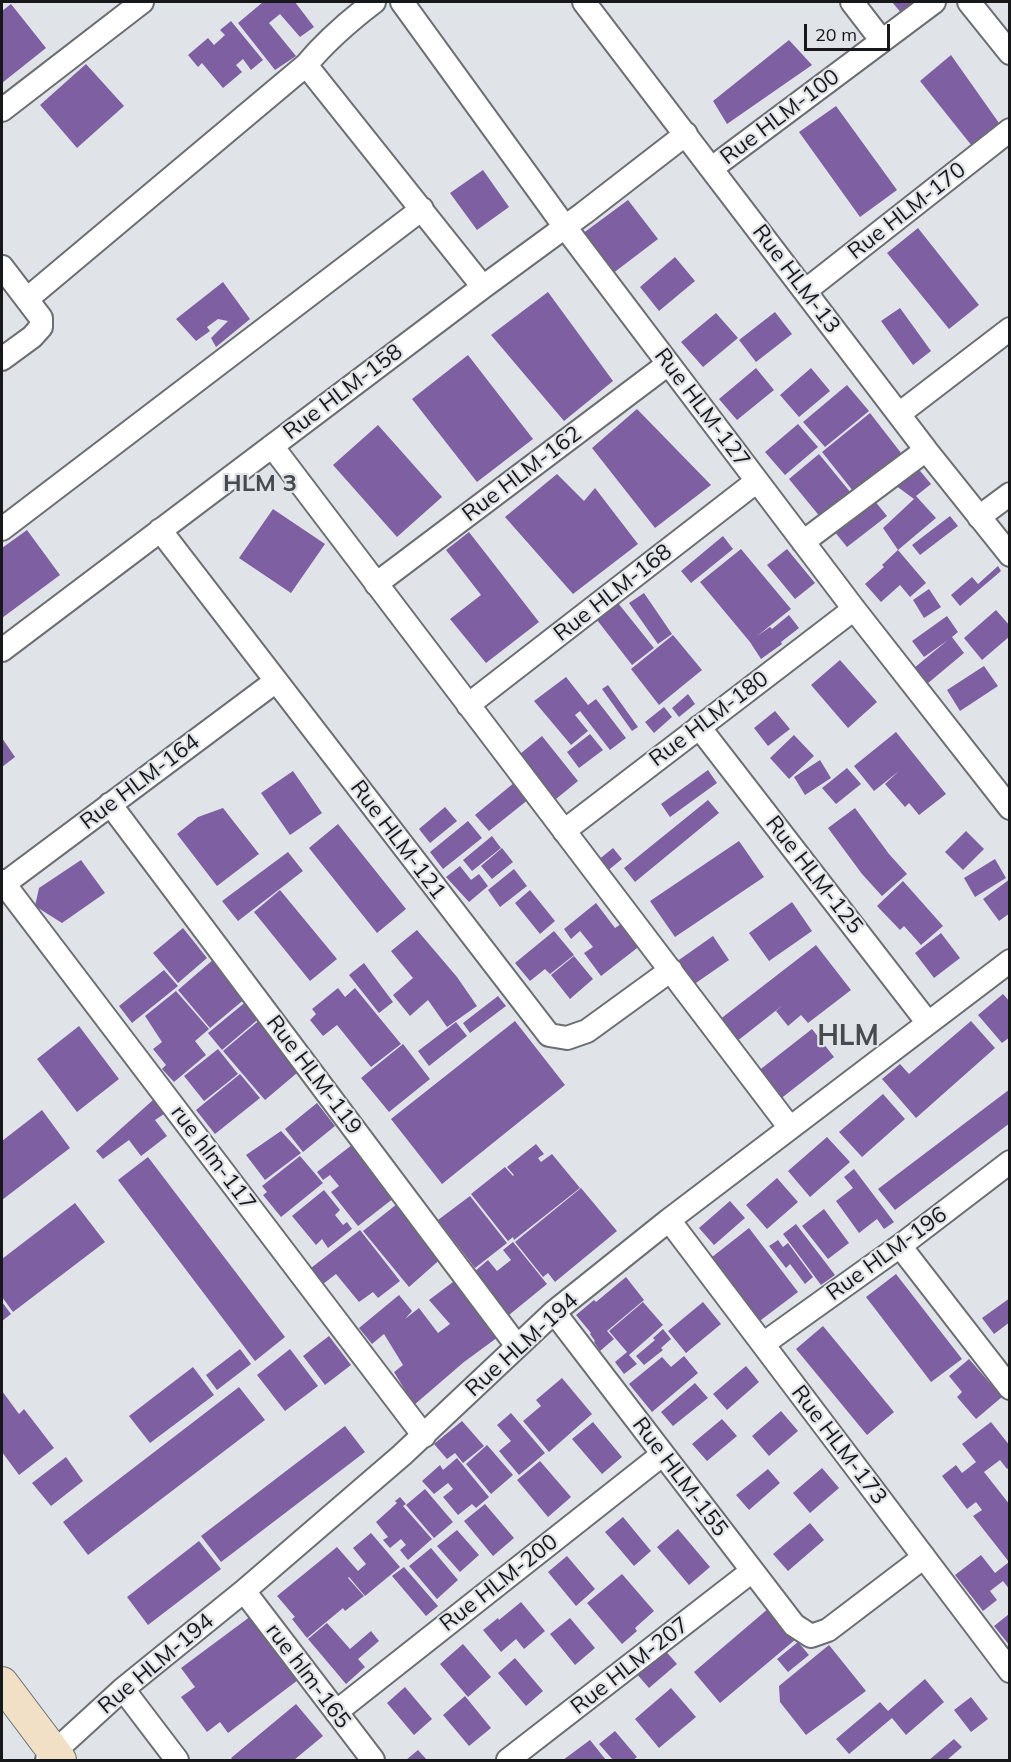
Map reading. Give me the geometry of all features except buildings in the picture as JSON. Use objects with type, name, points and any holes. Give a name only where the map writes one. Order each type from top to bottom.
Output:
[{"type":"street","points":[[2,110],[142,2]]},
{"type":"street","points":[[27,299],[306,65],[347,22],[374,2]]},
{"type":"street","name":"Rue HLM-127","points":[[402,2],[565,227],[668,364],[854,609],[1010,808]]},
{"type":"street","name":"Rue HLM-13","points":[[584,2],[926,450],[1010,555]]},
{"type":"street","points":[[852,2],[882,41]]},
{"type":"street","name":"Rue HLM-100","points":[[712,168],[934,2]]},
{"type":"street","points":[[969,2],[1010,53]]},
{"type":"street","points":[[306,65],[483,286]]},
{"type":"street","name":"Rue HLM-170","points":[[805,291],[1010,130]]},
{"type":"street","name":"Rue HLM-158","points":[[2,650],[686,134]]},
{"type":"street","points":[[2,529],[422,209]]},
{"type":"street","points":[[2,267],[41,318],[41,327],[32,337],[2,359]]},
{"type":"street","points":[[899,414],[1010,330]]},
{"type":"street","name":"Rue HLM-162","points":[[376,584],[668,364]]},
{"type":"street","points":[[272,446],[790,1128]]},
{"type":"street","points":[[803,542],[926,450]]},
{"type":"street","name":"Rue HLM-168","points":[[468,705],[757,481]]},
{"type":"street","points":[[979,517],[1010,494]]},
{"type":"street","name":"Rue HLM-121","points":[[160,531],[549,1035],[567,1038],[587,1031],[670,970]]},
{"type":"street","name":"Rue HLM-180","points":[[564,831],[854,609]]},
{"type":"street","name":"Rue HLM-164","points":[[2,882],[276,681]]},
{"type":"street","name":"Rue HLM-125","points":[[699,727],[928,1023]]},
{"type":"street","name":"Rue HLM-119","points":[[110,804],[517,1346]]},
{"type":"street","name":"rue hlm-117","points":[[2,882],[424,1436]]},
{"type":"street","name":"Rue HLM-194","points":[[54,1758],[123,1689],[244,1591],[424,1436],[554,1312],[669,1220],[1010,961]]},
{"type":"street","name":"Rue HLM-196","points":[[763,1344],[900,1246],[1010,1162]]},
{"type":"street","name":"Rue HLM-173","points":[[669,1220],[1010,1671]]},
{"type":"street","points":[[900,1246],[1010,1389]]},
{"type":"street","name":"Rue HLM-155","points":[[554,1312],[794,1625],[811,1636],[828,1630],[924,1557]]},
{"type":"street","name":"Rue HLM-200","points":[[336,1712],[663,1454]]},
{"type":"street","name":"Rue HLM-207","points":[[508,1761],[752,1571]]},
{"type":"street","name":"rue hlm-165","points":[[244,1591],[373,1761]]},
{"type":"street","points":[[2,1683],[54,1758]]},
{"type":"street","points":[[123,1689],[177,1761]]},
{"type":"district","name":"HLM 3","points":[[260,484]]},
{"type":"district","name":"HLM","points":[[848,1037]]}]
